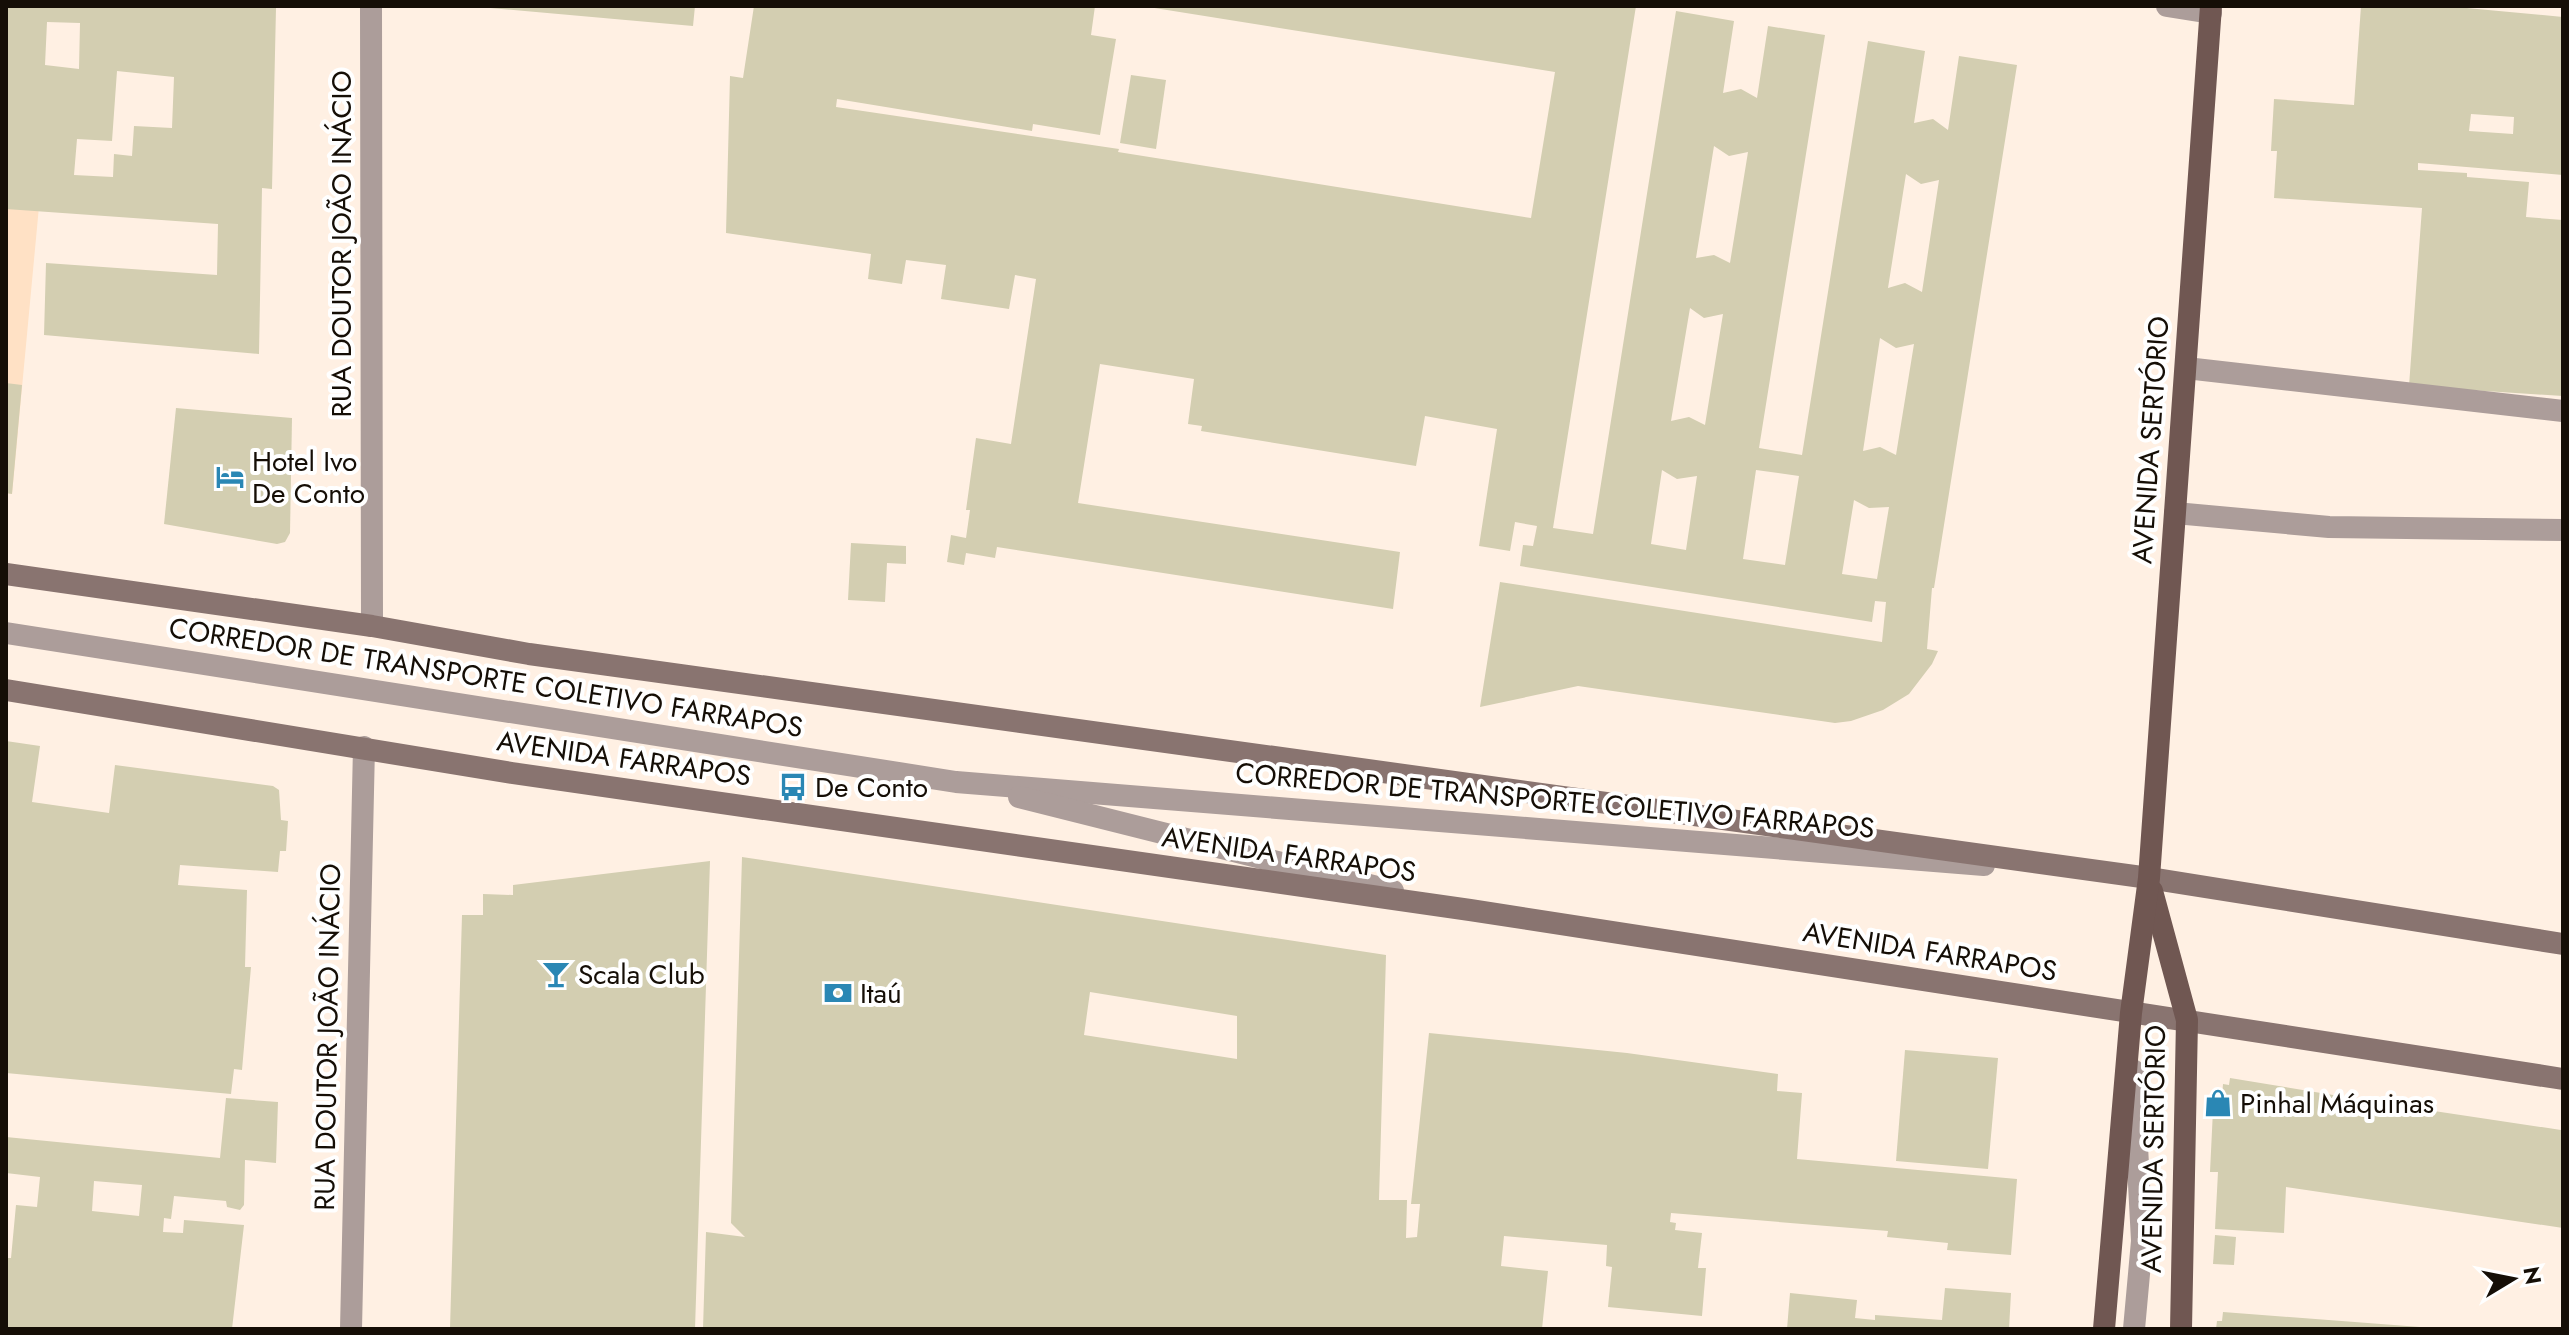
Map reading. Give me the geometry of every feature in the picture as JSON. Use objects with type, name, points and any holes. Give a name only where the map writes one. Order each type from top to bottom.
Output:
[{"type":"main road","name":"AVENIDA SERTÓRIO","points":[[2104,1329],[2131,1013],[2149,878],[2211,9]]},
{"type":"main road","points":[[6,574],[372,626],[529,654],[2149,878],[2563,944]]},
{"type":"main road","name":"AVENIDA FARRAPOS","points":[[6,690],[512,773],[1470,910],[2563,1079]]},
{"type":"main road","name":"AVENIDA SERTÓRIO","points":[[2149,878],[2187,1020],[2181,1329]]},
{"type":"street","name":"RUA DOUTOR JOÃO INÁCIO","points":[[371,6],[372,626]]},
{"type":"street","points":[[2167,6],[2211,9]]},
{"type":"street","points":[[2186,368],[2563,411]]},
{"type":"street","points":[[2175,513],[2329,527],[2563,530]]},
{"type":"street","name":"CORREDOR DE TRANSPORTE COLETIVO FARRAPOS","points":[[6,633],[956,782],[2149,878]]},
{"type":"street","name":"RUA DOUTOR JOÃO INÁCIO","points":[[351,1329],[364,747]]},
{"type":"street","name":"CORREDOR DE TRANSPORTE COLETIVO FARRAPOS","points":[[956,782],[1470,910]]},
{"type":"street","points":[[2131,1013],[2142,1241],[2134,1329]]},
{"type":"shaded area","points":[[6,105],[48,111],[12,494],[6,493]]},
{"type":"building","points":[[6,6],[276,8],[272,189],[262,188],[259,354],[44,335],[46,263],[217,275],[218,224],[6,209]],"holes":[[[47,22],[80,23],[79,69],[45,65]],[[117,71],[174,77],[172,128],[134,126],[132,156],[114,154],[113,177],[74,175],[77,139],[112,141]]]},
{"type":"building","points":[[490,6],[695,6],[693,26]]},
{"type":"building","points":[[754,6],[1095,6],[1091,35],[1116,39],[1100,135],[1033,124],[1032,131],[837,99],[836,107],[1119,149],[1118,152],[1531,218],[1555,72],[1142,6],[1636,6],[1553,528],[1593,534],[1676,11],[1734,21],[1723,93],[1741,89],[1757,98],[1768,26],[1825,35],[1759,448],[1802,455],[1868,41],[1925,51],[1914,123],[1933,119],[1948,130],[1959,56],[2017,65],[1932,588],[1927,649],[1938,651],[1932,664],[1909,694],[1883,710],[1835,723],[1578,686],[1480,707],[1500,582],[1882,642],[1886,602],[1875,601],[1872,622],[1520,566],[1523,545],[1533,546],[1537,526],[1515,522],[1510,551],[1479,546],[1497,429],[1425,416],[1416,466],[1201,431],[1202,426],[1188,424],[1194,379],[1100,364],[1078,503],[1400,552],[1393,609],[997,547],[995,558],[966,553],[964,565],[947,562],[951,535],[966,538],[970,510],[966,510],[976,438],[1011,444],[1036,279],[1015,275],[1009,309],[941,299],[946,265],[906,260],[902,284],[868,279],[871,254],[726,233],[730,76],[743,78]],"holes":[[[1714,146],[1729,156],[1748,152],[1730,263],[1714,255],[1696,258]],[[1906,174],[1921,184],[1939,180],[1922,292],[1905,283],[1888,288]],[[1690,308],[1704,318],[1723,314],[1705,425],[1689,417],[1671,421]],[[1880,338],[1896,348],[1914,344],[1896,455],[1880,447],[1863,451]],[[1662,470],[1677,479],[1697,476],[1686,550],[1651,544]],[[1756,470],[1799,476],[1785,565],[1743,559]],[[1854,500],[1869,508],[1889,507],[1877,579],[1842,574]]]},
{"type":"building","points":[[2361,6],[2445,6],[2563,17],[2563,175],[2418,163],[2418,170],[2529,182],[2526,217],[2563,220],[2563,396],[2409,386],[2422,208],[2274,198],[2277,151],[2271,151],[2274,99],[2354,105]],"holes":[[[2471,114],[2514,117],[2513,134],[2469,131]]]},
{"type":"building","points":[[1131,75],[1166,80],[1156,149],[1120,143]]},
{"type":"building","points":[[6,383],[22,385],[12,494],[6,493]]},
{"type":"building","name":"Hotel Ivo De Conto","points":[[176,408],[292,418],[290,533],[285,542],[277,544],[164,524]]},
{"type":"building","points":[[851,543],[906,546],[906,564],[887,563],[885,602],[848,600]]},
{"type":"building","points":[[6,741],[40,746],[32,802],[109,813],[115,765],[273,786],[279,790],[281,820],[288,821],[286,851],[280,851],[278,872],[180,865],[178,885],[247,890],[245,967],[251,967],[242,1070],[234,1069],[231,1094],[6,1073]]},
{"type":"building","points":[[742,857],[1386,955],[1379,1200],[1407,1200],[1406,1238],[1417,1237],[1420,1204],[1411,1204],[1429,1033],[1627,1053],[1778,1074],[1777,1091],[1802,1093],[1797,1159],[2017,1179],[2011,1255],[1947,1250],[1948,1243],[1887,1237],[1888,1231],[1671,1213],[1670,1222],[1676,1223],[1675,1230],[1702,1233],[1698,1268],[1706,1268],[1702,1316],[1608,1307],[1612,1267],[1606,1266],[1607,1245],[1504,1236],[1501,1266],[1548,1271],[1542,1329],[703,1329],[706,1232],[745,1237],[731,1223]],"holes":[[[1090,992],[1237,1016],[1237,1059],[1084,1035]]]},
{"type":"building","points":[[710,861],[695,1329],[450,1329],[462,915],[483,915],[483,894],[513,895],[513,885]]},
{"type":"building","points":[[1905,1050],[1998,1058],[1988,1169],[1896,1161]]},
{"type":"building","points":[[2230,1078],[2400,1106],[2399,1112],[2433,1117],[2434,1111],[2561,1130],[2563,1228],[2286,1187],[2284,1233],[2215,1229],[2218,1172],[2210,1172],[2213,1110],[2221,1111],[2223,1084],[2229,1085]]},
{"type":"building","points":[[226,1098],[278,1102],[276,1163],[245,1160],[244,1205],[240,1210],[227,1207],[226,1201],[174,1196],[171,1219],[164,1218],[163,1232],[183,1233],[184,1220],[244,1225],[232,1329],[6,1329],[6,1258],[11,1258],[16,1205],[37,1207],[40,1177],[6,1173],[6,1137],[220,1158]],"holes":[[[94,1181],[142,1185],[139,1216],[92,1211]]]},
{"type":"building","points":[[2215,1235],[2236,1237],[2234,1265],[2213,1264]]},
{"type":"building","points":[[1945,1288],[2011,1293],[2009,1329],[1787,1329],[1790,1293],[1857,1300],[1855,1318],[1875,1320],[1875,1315],[1942,1320]]},
{"type":"building","points":[[2223,1312],[2420,1329],[2216,1329],[2217,1321],[2222,1321]]},
{"type":"place","name":"Hotel Ivo De Conto","points":[[230,477]]},
{"type":"place","name":"De Conto","points":[[793,787]]},
{"type":"place","name":"Scala Club","points":[[556,974]]},
{"type":"place","name":"Itaú","points":[[838,993]]},
{"type":"place","name":"Pinhal Máquinas","points":[[2218,1103]]}]
